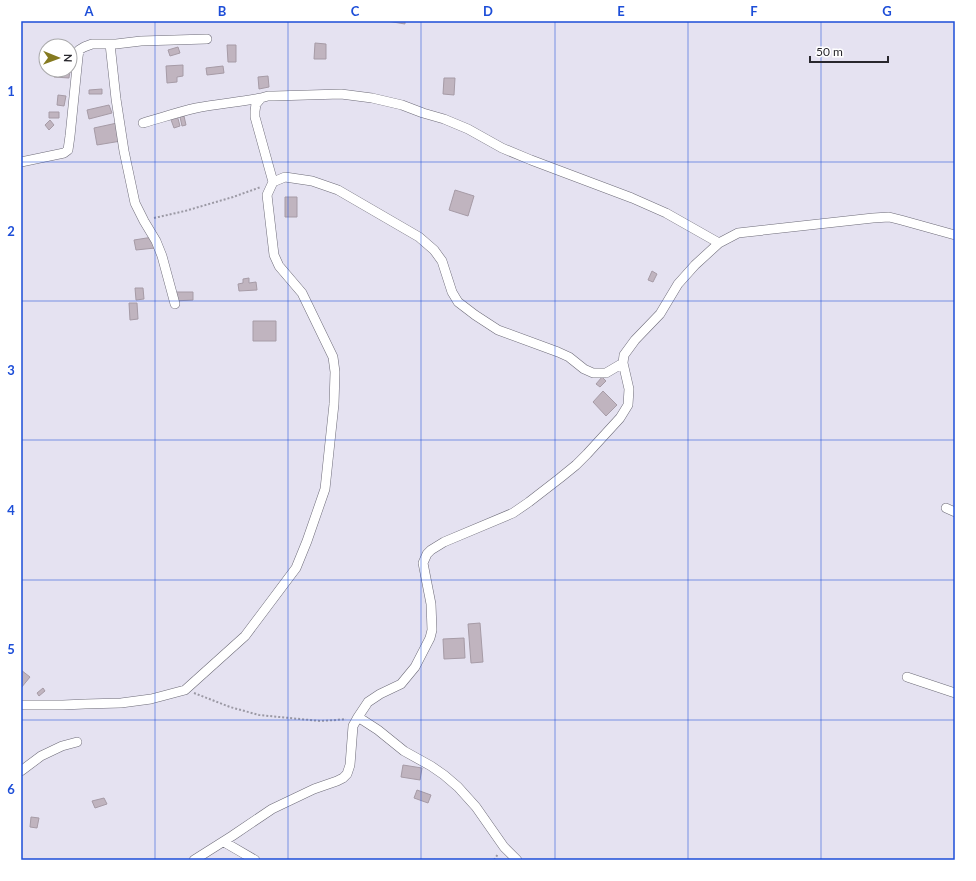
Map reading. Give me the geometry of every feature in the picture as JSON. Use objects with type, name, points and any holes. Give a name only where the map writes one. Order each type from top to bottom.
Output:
[{"type":"street","points":[[21,162],[64,153],[68,150],[79,50],[84,46],[92,44],[141,41],[207,39]]},
{"type":"street","points":[[110,44],[116,99],[124,150],[135,203],[142,219],[156,241],[162,256],[175,304]]},
{"type":"street","points":[[143,123],[174,113],[268,96],[341,94],[372,98],[402,105],[468,129],[502,148],[632,198],[666,213],[719,243]]},
{"type":"street","points":[[21,705],[120,703],[151,699],[186,690],[245,636],[296,568],[307,541],[325,489],[334,404],[335,372],[333,357],[302,293],[279,266],[274,255],[267,195],[273,182],[255,117],[256,104],[260,98]]},
{"type":"street","points":[[273,182],[285,177],[312,181],[326,185],[338,190],[419,237],[434,250],[442,261],[452,292],[458,302],[498,330],[558,352],[569,357],[584,369],[593,373],[606,373],[623,363]]},
{"type":"street","points":[[194,860],[224,842],[272,809],[314,788],[343,778],[347,774],[350,765],[353,726],[358,716],[368,702],[380,694],[401,684],[415,667],[430,638],[432,630],[431,604],[423,562],[427,554],[444,542],[513,513],[576,465],[620,418],[628,405],[629,389],[623,363],[624,355],[635,340],[660,314],[678,284],[695,265],[719,243],[738,233],[889,217],[955,235]]},
{"type":"street","points":[[946,508],[955,512]]},
{"type":"street","points":[[907,677],[955,693]]},
{"type":"street","points":[[358,716],[404,751],[432,766],[455,784],[476,807],[504,847],[517,860]]},
{"type":"street","points":[[21,771],[41,756],[62,746],[77,742]]},
{"type":"street","points":[[224,842],[255,860]]},
{"type":"path","points":[[142,219],[159,217],[192,209],[233,197],[273,182]]},
{"type":"path","points":[[186,690],[230,707],[259,715],[320,720],[336,720],[358,716]]},
{"type":"building","points":[[387,21],[405,21],[405,24]]},
{"type":"building","points":[[315,43],[326,44],[326,59],[314,59]]},
{"type":"building","points":[[227,45],[236,45],[236,62],[228,62]]},
{"type":"building","points":[[178,47],[180,53],[170,56],[168,50]]},
{"type":"building","points":[[183,65],[183,76],[177,77],[177,82],[167,83],[166,66]]},
{"type":"building","points":[[223,66],[224,73],[207,75],[206,68]]},
{"type":"building","points":[[268,76],[269,87],[259,89],[258,77]]},
{"type":"building","points":[[444,78],[455,78],[454,95],[443,94]]},
{"type":"building","points":[[102,89],[102,94],[89,94],[89,90]]},
{"type":"building","points":[[58,95],[66,96],[64,106],[57,105]]},
{"type":"building","points":[[109,105],[112,113],[89,119],[87,110]]},
{"type":"building","points":[[49,112],[59,112],[59,118],[49,118]]},
{"type":"building","points":[[177,115],[180,126],[174,128],[170,117]]},
{"type":"building","points":[[184,116],[186,125],[182,126],[180,117]]},
{"type":"building","points":[[50,120],[54,125],[49,130],[45,125]]},
{"type":"building","points":[[117,123],[121,141],[97,145],[94,128]]},
{"type":"building","points":[[455,190],[474,196],[468,216],[449,210]]},
{"type":"building","points":[[285,197],[297,197],[297,217],[285,217]]},
{"type":"building","points":[[153,237],[155,248],[136,250],[134,240]]},
{"type":"building","points":[[652,271],[657,274],[653,282],[648,280]]},
{"type":"building","points":[[249,278],[249,283],[256,282],[257,290],[239,291],[238,284],[243,283],[243,279]]},
{"type":"building","points":[[135,288],[143,288],[144,299],[136,300]]},
{"type":"building","points":[[174,292],[193,292],[193,300],[174,301]]},
{"type":"building","points":[[129,303],[137,303],[138,319],[130,320]]},
{"type":"building","points":[[253,321],[276,321],[276,341],[253,341]]},
{"type":"building","points":[[602,377],[606,381],[600,387],[596,384]]},
{"type":"building","points":[[603,391],[617,405],[606,416],[593,402]]},
{"type":"building","points":[[480,623],[483,662],[471,663],[468,624]]},
{"type":"building","points":[[464,638],[465,658],[444,659],[443,639]]},
{"type":"building","points":[[21,670],[30,677],[21,688]]},
{"type":"building","points":[[43,688],[45,691],[39,696],[37,693]]},
{"type":"building","points":[[403,765],[422,768],[420,780],[401,777]]},
{"type":"building","points":[[417,790],[431,795],[428,803],[414,798]]},
{"type":"building","points":[[104,798],[107,804],[95,808],[92,801]]},
{"type":"building","points":[[31,817],[39,818],[37,828],[30,827]]}]
